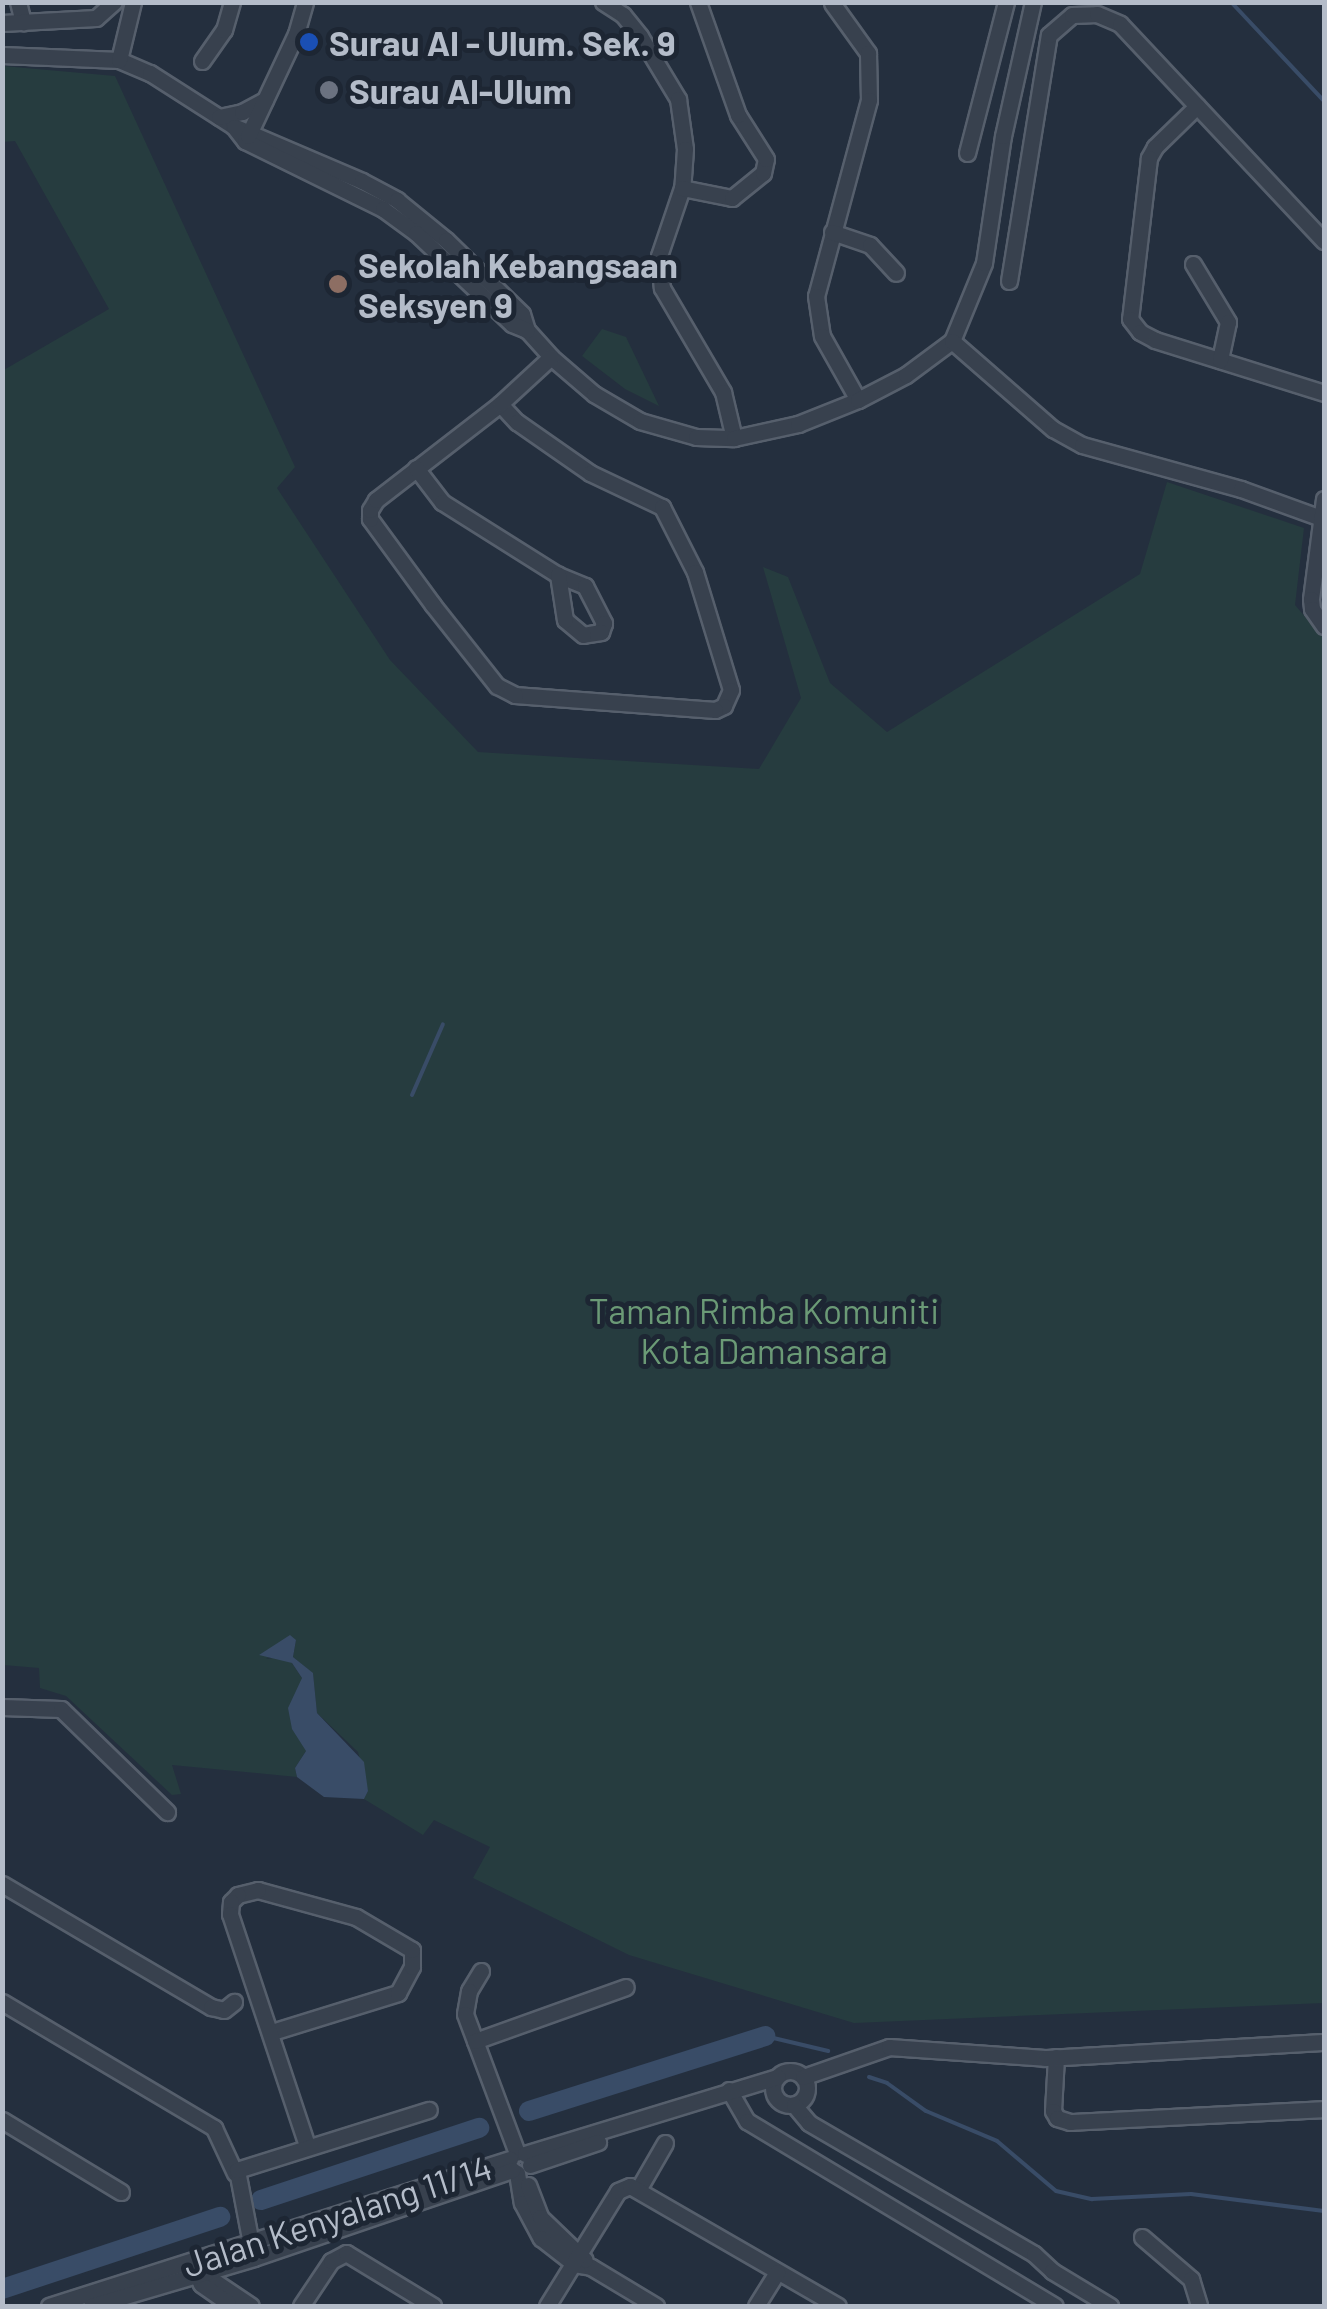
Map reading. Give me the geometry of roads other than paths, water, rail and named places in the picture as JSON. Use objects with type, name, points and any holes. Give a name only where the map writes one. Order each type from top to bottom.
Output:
[{"type":"street","points":[[18,2],[23,22]]},
{"type":"street","points":[[2,22],[96,18],[114,2]]},
{"type":"street","points":[[119,60],[133,2]]},
{"type":"street","points":[[202,61],[229,20],[232,2]]},
{"type":"street","points":[[248,136],[296,34],[305,2]]},
{"type":"street","points":[[603,2],[623,15],[640,36],[678,98],[684,150],[682,188],[659,256],[662,288],[723,392],[734,438]]},
{"type":"street","points":[[682,188],[732,198],[763,173],[766,159],[738,116],[698,2]]},
{"type":"street","points":[[968,152],[1006,2]]},
{"type":"street","points":[[2,55],[119,60],[150,73],[248,136],[383,210],[522,314],[527,330],[551,357],[594,394],[640,420],[696,437],[734,438],[798,424],[858,400],[956,345],[984,263],[1009,104],[1034,2]]},
{"type":"street","points":[[832,3],[868,52],[870,100],[816,296],[822,336],[858,400]]},
{"type":"street","points":[[1009,281],[1030,131],[1054,25],[1072,15],[1109,18],[1324,241]]},
{"type":"street","points":[[226,122],[264,103]]},
{"type":"street","points":[[264,103],[267,130],[277,142]]},
{"type":"street","points":[[1197,106],[1155,147],[1149,158],[1129,310],[1140,332],[1324,393]]},
{"type":"street","points":[[248,136],[277,142],[397,200],[474,277]]},
{"type":"street","points":[[832,232],[870,245],[896,273]]},
{"type":"street","points":[[1193,264],[1228,322],[1220,360]]},
{"type":"street","points":[[956,345],[1053,429],[1082,445],[1241,489],[1323,518]]},
{"type":"street","points":[[500,404],[518,422],[590,473],[662,508],[695,572],[731,690],[724,706],[715,710],[531,700],[497,686],[370,519],[376,500],[500,404],[551,357]]},
{"type":"street","points":[[416,468],[442,502],[558,575]]},
{"type":"street","points":[[1324,498],[1310,600],[1324,626]]},
{"type":"street","points":[[2,1706],[61,1709],[167,1812]]},
{"type":"street","points":[[2,1884],[211,2007],[224,2010],[234,2002]]},
{"type":"street","points":[[272,2032],[398,1994],[412,1967],[412,1950],[356,1917],[258,1890],[238,1895],[231,1902],[230,1914],[307,2145]]},
{"type":"street","points":[[480,1971],[464,2006],[540,2217],[577,2258],[656,2306]]},
{"type":"street","points":[[475,2042],[626,1987]]},
{"type":"street","points":[[2,2002],[214,2128],[236,2173],[253,2250]]},
{"type":"street","points":[[1110,2306],[1052,2271],[1034,2254],[810,2123],[794,2104],[780,2102],[775,2083],[787,2071],[803,2077],[889,2047],[1056,2057],[1324,2042]]},
{"type":"street","points":[[1056,2057],[1054,2111],[1057,2118],[1070,2122],[1324,2109]]},
{"type":"street","points":[[794,2104],[806,2093],[803,2077]]},
{"type":"street","name":"Jalan Kenyalang 11/14","points":[[90,2306],[730,2094],[775,2083]]},
{"type":"street","points":[[730,2094],[747,2121],[1037,2302],[1055,2306]]},
{"type":"street","points":[[236,2173],[307,2145],[430,2110]]},
{"type":"street","points":[[2,2120],[121,2192]]},
{"type":"street","points":[[638,2188],[665,2143]]},
{"type":"street","points":[[547,2306],[618,2191],[638,2188],[838,2306]]},
{"type":"street","points":[[1142,2237],[1191,2279],[1199,2306]]},
{"type":"street","points":[[301,2306],[331,2260],[346,2253],[433,2306]]},
{"type":"street","points":[[199,2267],[209,2291],[235,2306]]},
{"type":"street","points":[[199,2267],[216,2284],[251,2306]]},
{"type":"street","name":"Jalan Kenyalang 11/14","points":[[49,2306],[199,2267]]},
{"type":"street","points":[[756,2306],[778,2272]]},
{"type":"water","points":[[290,1635],[296,1640],[293,1657],[313,1673],[317,1713],[364,1762],[368,1791],[364,1799],[324,1797],[297,1777],[295,1768],[306,1751],[292,1729],[288,1708],[302,1678],[292,1663],[259,1655]]},
{"type":"waterway","points":[[1231,2],[1324,101]]},
{"type":"waterway","points":[[412,1095],[443,1024]]},
{"type":"waterway","points":[[765,2036],[828,2051]]},
{"type":"waterway","points":[[529,2111],[765,2036]]},
{"type":"waterway","points":[[869,2077],[887,2083],[926,2111],[997,2141],[1056,2191],[1092,2199],[1191,2194],[1324,2211]]},
{"type":"waterway","points":[[261,2200],[479,2128]]},
{"type":"waterway","points":[[2,2289],[220,2217]]},
{"type":"place","name":"Surau Al - Ulum. Sek. 9","points":[[309,42]]},
{"type":"place","name":"Surau Al-Ulum","points":[[329,90]]},
{"type":"place","name":"Sekolah Kebangsaan Seksyen 9","points":[[338,284]]},
{"type":"park label","name":"Taman Rimba Komuniti Kota Damansara","points":[[764,1330]]}]
